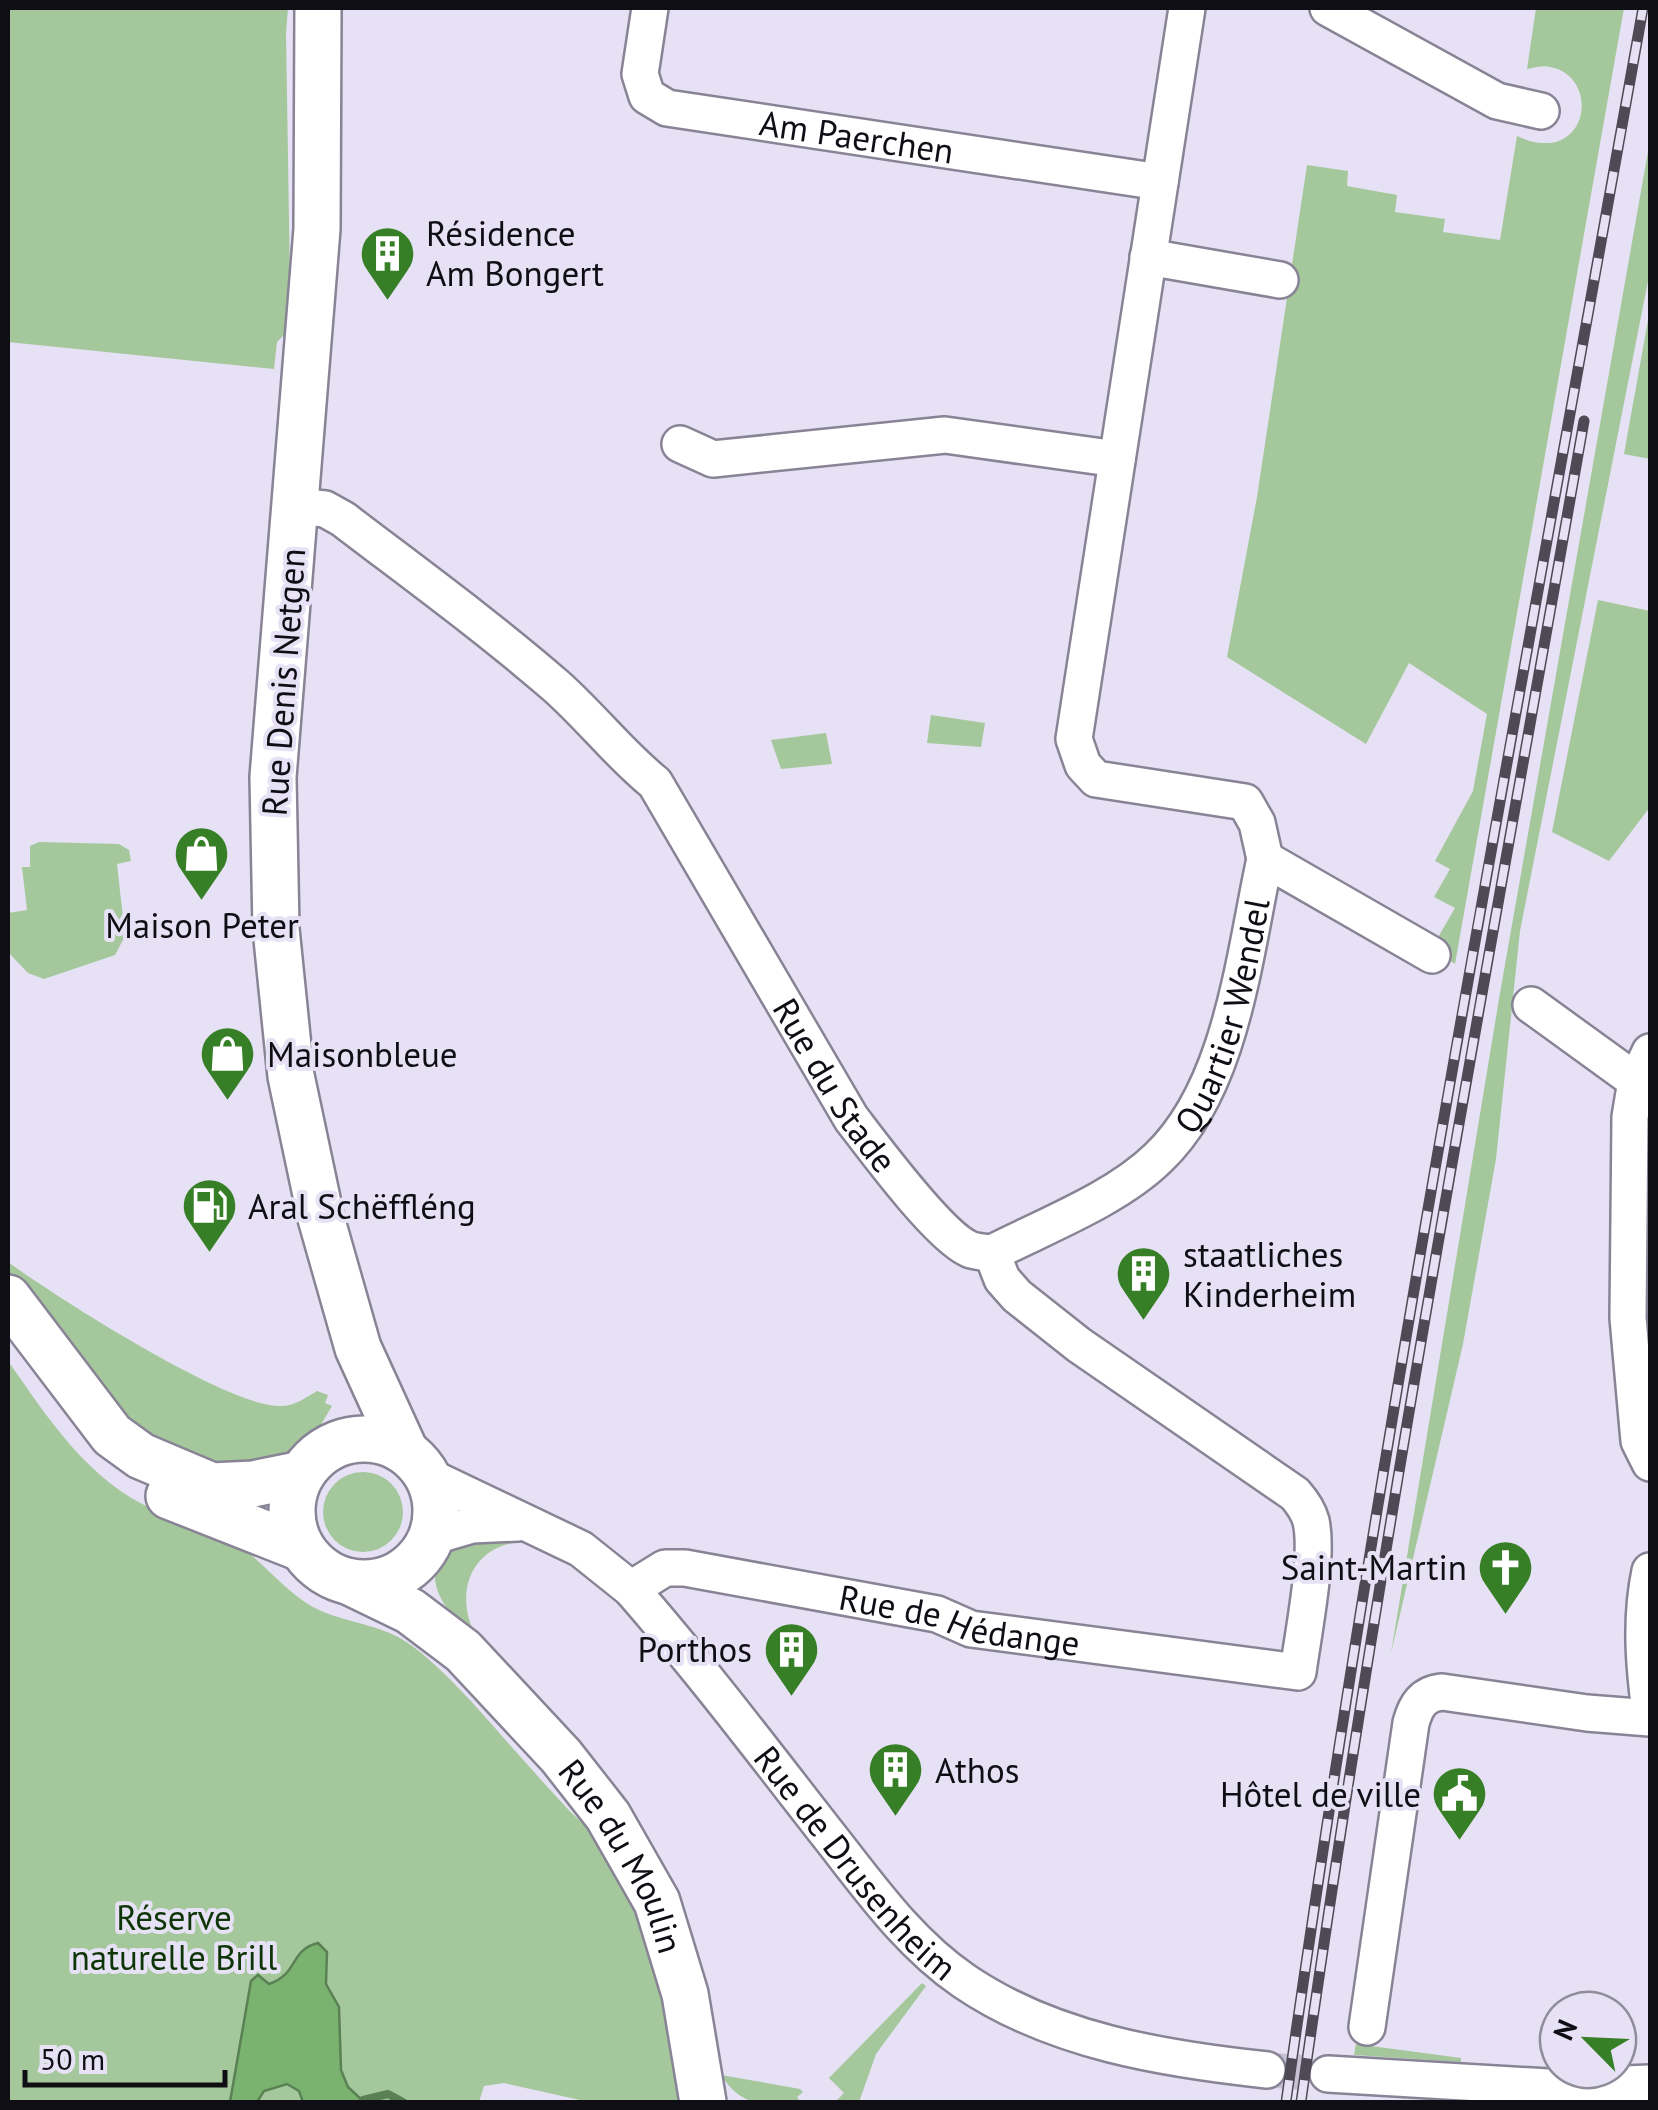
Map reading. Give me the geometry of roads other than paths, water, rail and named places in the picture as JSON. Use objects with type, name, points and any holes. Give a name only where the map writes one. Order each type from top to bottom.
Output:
[{"type":"main road","name":"Rue Denis Netgen","points":[[318,8],[316,229],[272,776],[276,929],[284,1026],[320,1218],[358,1348],[415,1463]]},
{"type":"main road","points":[[8,1298],[112,1435],[141,1456],[212,1486],[253,1484],[314,1462],[344,1441],[386,1442],[415,1463],[434,1495],[435,1516],[426,1546],[406,1570],[388,1579],[350,1582]]},
{"type":"main road","points":[[8,1335],[63,1413],[98,1450],[129,1474],[163,1494],[301,1548]]},
{"type":"main road","points":[[358,1348],[344,1399],[314,1462],[294,1492],[291,1511],[301,1548],[330,1575],[410,1611],[463,1652]]},
{"type":"main road","points":[[426,1546],[432,1598],[463,1652]]},
{"type":"main road","name":"Rue du Moulin","points":[[463,1652],[561,1756],[599,1805],[657,1902],[685,1994],[703,2102]]},
{"type":"street","name":"Am Paerchen","points":[[650,8],[640,74],[647,96],[668,108],[1160,182]]},
{"type":"street","points":[[1186,8],[1074,740],[1082,766],[1096,779],[1246,802],[1257,824],[1265,859]]},
{"type":"street","points":[[1328,8],[1497,101],[1541,111]]},
{"type":"street","points":[[1148,258],[1280,280]]},
{"type":"street","points":[[680,444],[713,459],[945,435],[1117,458]]},
{"type":"street","name":"Rue du Stade","points":[[296,506],[325,509],[343,519],[588,714],[629,762],[655,783],[852,1118],[887,1166],[952,1236],[970,1250],[992,1253]]},
{"type":"street","name":"Quartier Wendel","points":[[992,1253],[1119,1187],[1158,1158],[1187,1124],[1222,1056],[1265,859],[1432,955]]},
{"type":"street","points":[[1531,1005],[1643,1066],[1630,1117],[1628,1318],[1639,1441],[1650,1463]]},
{"type":"street","name":"Rue de Hédange","points":[[631,1589],[665,1568],[685,1568],[937,1614],[971,1629],[1298,1672],[1312,1528],[1307,1508],[1295,1494],[1079,1345],[1017,1296],[1002,1279],[992,1253]]},
{"type":"street","name":"Rue de Drusenheim","points":[[415,1463],[580,1549],[631,1589],[898,1924],[963,1981],[1024,2014],[1071,2032],[1168,2057],[1267,2070]]},
{"type":"street","points":[[426,1546],[472,1525],[524,1523]]},
{"type":"street","points":[[1367,2027],[1411,1723],[1421,1700],[1430,1693],[1442,1692],[1587,1713],[1650,1715],[1643,1658],[1650,1571]]},
{"type":"street","points":[[1328,2074],[1548,2087],[1650,2083]]},
{"type":"waterway","points":[[363,2100],[388,2094],[403,2102]]},
{"type":"tunnel","points":[[1267,2070],[1328,2074]]},
{"type":"railway","points":[[1286,2102],[1410,1315],[1643,8]]},
{"type":"railway","points":[[1301,2102],[1399,1471],[1584,421]]},
{"type":"place","name":"Résidence Am Bongert","points":[[387,302]]},
{"type":"place","name":"Maison Peter","points":[[202,903]]},
{"type":"place","name":"Maisonbleue","points":[[228,1103]]},
{"type":"place","name":"Aral Schëffléng","points":[[209,1255]]},
{"type":"place","name":"staatliches Kinderheim","points":[[1144,1323]]},
{"type":"place","name":"Saint-Martin","points":[[1506,1616]]},
{"type":"place","name":"Porthos","points":[[791,1698]]},
{"type":"place","name":"Athos","points":[[896,1819]]},
{"type":"place","name":"Hôtel de ville","points":[[1460,1843]]},
{"type":"park label","name":"Réserve naturelle Brill","points":[[174,1937]]}]
